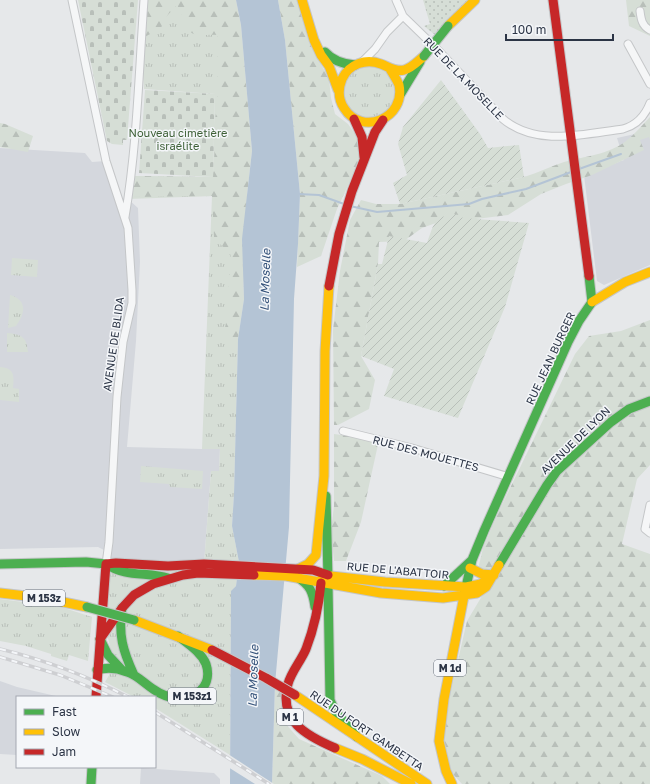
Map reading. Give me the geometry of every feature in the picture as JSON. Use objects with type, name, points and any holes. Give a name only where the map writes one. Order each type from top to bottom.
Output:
[{"type":"main road","points":[[302,0],[314,40],[321,55],[333,74],[339,91]]},
{"type":"main road","points":[[400,95],[424,56],[448,26],[475,0]]},
{"type":"main road","points":[[552,0],[592,302],[625,282],[650,272]]},
{"type":"main road","points":[[314,40],[330,58],[342,64],[377,62],[390,69],[404,70],[412,66],[424,56]]},
{"type":"main road","points":[[358,64],[346,72],[341,81],[339,100],[347,114],[363,123],[374,123],[383,120],[392,114],[398,105],[400,85],[390,69]]},
{"type":"main road","name":"M 1","points":[[354,119],[362,135],[364,146],[363,163]]},
{"type":"main road","name":"M 1","points":[[383,120],[375,132],[352,191],[334,256],[326,320],[324,476],[327,514],[324,578],[312,632],[306,649],[288,684],[286,698],[287,712],[295,725],[307,735],[365,760],[412,784]]},
{"type":"main road","name":"RUE JEAN BURGER","points":[[465,592],[471,564],[568,342],[579,321],[592,302]]},
{"type":"main road","name":"AVENUE DE LYON","points":[[465,592],[477,593],[486,588],[555,474],[612,421],[635,405],[650,401]]},
{"type":"main road","name":"M 1","points":[[316,615],[313,594],[310,587],[298,573],[312,561],[316,555],[319,513],[324,476]]},
{"type":"main road","name":"M 1","points":[[319,513],[330,700],[335,711],[357,737]]},
{"type":"main road","points":[[0,564],[86,562],[168,566],[204,564],[221,569]]},
{"type":"main road","points":[[106,564],[119,572],[160,575],[168,578]]},
{"type":"main road","name":"AVENUE DE BLIDA","points":[[96,696],[106,564]]},
{"type":"main road","points":[[444,586],[471,564],[482,574],[494,575]]},
{"type":"main road","points":[[100,639],[122,608],[140,591],[168,578],[221,569]]},
{"type":"main road","name":"RUE DE L'ABATTOIR","points":[[221,569],[298,573],[324,578],[381,593],[443,598],[465,592]]},
{"type":"main road","name":"RUE DE L'ABATTOIR","points":[[324,578],[444,586],[465,592]]},
{"type":"main road","name":"M 1d","points":[[452,784],[446,771],[439,741],[444,699],[465,592]]},
{"type":"main road","name":"M 153z","points":[[0,593],[44,598],[87,607],[134,620],[178,636]]},
{"type":"main road","points":[[122,608],[120,639],[134,675]]},
{"type":"main road","name":"M 153z1","points":[[98,670],[109,668],[122,670],[134,675],[153,689],[170,697],[182,699],[188,698],[197,693],[205,685],[207,666],[198,653],[178,636]]},
{"type":"main road","name":"RUE DU FORT GAMBETTA","points":[[178,636],[212,650],[295,695],[427,784]]},
{"type":"main road","name":"M 153z1","points":[[100,639],[108,655],[122,670]]},
{"type":"main road","points":[[91,784],[92,768]]},
{"type":"street","name":"AVENUE DE BLIDA","points":[[72,0],[106,161],[128,228],[132,290],[132,303],[124,342],[117,397],[109,542],[106,564]]},
{"type":"street","points":[[125,217],[135,126],[144,0]]},
{"type":"street","name":"RUE DE LA MOSELLE","points":[[396,0],[403,16],[433,44],[508,123],[518,129],[535,135],[554,137],[627,128],[642,118],[650,103]]},
{"type":"street","points":[[640,11],[642,21],[650,30]]},
{"type":"street","points":[[358,64],[375,49],[403,16]]},
{"type":"street","points":[[628,44],[650,84]]},
{"type":"street","name":"RUE DES MOUETTES","points":[[343,431],[412,448],[509,477]]},
{"type":"street","points":[[650,504],[645,529],[650,533]]},
{"type":"shaded area","points":[[650,125],[650,265],[604,285],[597,281],[584,175],[624,160],[617,138],[635,134]]},
{"type":"shaded area","points":[[0,148],[85,153],[92,162],[106,161],[119,199],[128,199],[138,208],[140,262],[136,341],[127,447],[220,448],[219,471],[211,471],[204,564],[106,564],[108,552],[98,547],[0,549]]},
{"type":"shaded area","points":[[0,681],[17,687],[56,696],[16,696],[16,755],[0,754]]},
{"type":"shaded area","points":[[141,768],[214,773],[220,779],[220,784],[140,784]]},
{"type":"green space","points":[[78,0],[138,0],[127,140],[123,140],[123,145],[112,144],[107,141]]},
{"type":"green space","points":[[144,0],[236,0],[247,194],[244,277],[238,339],[232,526],[239,562],[236,586],[231,592],[230,755],[156,709],[156,696],[132,696],[105,682],[118,660],[111,650],[102,615],[106,564],[204,564],[211,471],[219,471],[220,449],[202,449],[212,196],[128,199],[133,176],[213,177],[215,94],[144,89],[141,39]]},
{"type":"green space","points":[[144,0],[236,0],[241,25],[252,151],[242,239],[244,299],[238,339],[230,341],[224,332],[230,305],[228,291],[232,267],[230,252],[214,237],[212,196],[131,197],[133,176],[213,177],[215,144],[213,131],[217,107],[217,35],[198,35],[189,31],[177,5],[165,18],[161,28],[141,39]]},
{"type":"green space","points":[[278,0],[297,0],[309,42],[329,79],[331,98],[335,114],[348,124],[360,141],[360,160],[337,209],[321,256],[297,267],[300,194],[285,40]]},
{"type":"green space","points":[[423,0],[468,0],[444,23],[435,35],[424,26],[430,24]]},
{"type":"green space","points":[[626,0],[650,0],[650,36],[629,26]]},
{"type":"green space","points":[[370,66],[384,70],[392,78],[396,92],[392,106],[384,114],[370,118],[356,114],[348,106],[344,92],[348,78],[356,70]]},
{"type":"green space","points":[[441,80],[480,134],[488,148],[519,145],[524,177],[400,204],[393,183],[407,175],[398,144],[403,127]]},
{"type":"green space","name":"Nouveau cimetière israélite","points":[[145,90],[215,94],[213,177],[139,173]]},
{"type":"green space","points":[[650,117],[650,140],[649,137],[640,140],[644,150],[592,175],[541,194],[508,215],[476,219],[447,219],[422,228],[404,241],[379,242],[378,264],[361,356],[375,380],[369,409],[338,425],[334,425],[333,330],[340,271],[350,220],[361,200],[376,204],[400,204],[524,177],[554,165],[604,152],[619,146]]},
{"type":"green space","points":[[0,123],[33,136],[28,152],[0,147]]},
{"type":"green space","points":[[446,215],[459,215],[463,218],[529,223],[505,307],[458,418],[384,396],[394,369],[361,356],[378,264],[382,264],[389,236],[427,243],[438,220]]},
{"type":"green space","points":[[12,258],[38,260],[37,277],[11,275]]},
{"type":"green space","points":[[10,295],[20,300],[23,312],[16,326],[8,328]]},
{"type":"green space","points":[[650,320],[650,465],[637,479],[622,544],[650,554],[650,784],[462,784],[452,773],[444,741],[450,695],[467,621],[488,586],[479,565],[483,548],[498,513],[575,354],[589,336],[621,331]]},
{"type":"green space","points":[[7,333],[16,334],[23,338],[25,340],[28,352],[7,352]]},
{"type":"green space","points":[[0,367],[11,371],[14,380],[13,388],[19,389],[19,402],[0,400]]},
{"type":"green space","points":[[334,434],[379,440],[361,522],[346,561],[334,561],[331,531],[334,506]]},
{"type":"green space","points":[[141,466],[203,471],[202,489],[170,487],[169,484],[140,482]]},
{"type":"green space","points":[[0,599],[61,607],[92,617],[88,661],[69,655],[67,661],[26,646],[0,641]]},
{"type":"green space","points":[[275,684],[282,688],[284,722],[299,739],[382,776],[390,784],[272,784]]},
{"type":"water","name":"La Moselle","points":[[236,0],[278,0],[285,40],[300,194],[294,299],[289,527],[275,684],[272,784],[230,784],[231,591],[236,586],[239,562],[232,526],[238,339],[244,299],[242,239],[252,151],[241,25]]},
{"type":"pier","points":[[228,754],[274,784],[255,784],[228,767]]},
{"type":"waterway","points":[[579,169],[621,154]]},
{"type":"waterway","points":[[350,206],[377,212],[469,204],[482,199],[526,189],[571,172]]},
{"type":"waterway","points":[[298,194],[319,195],[344,204]]},
{"type":"railway","points":[[0,649],[66,669],[126,696]]},
{"type":"railway","points":[[0,657],[60,675],[111,696]]},
{"type":"railway","points":[[156,713],[269,784]]},
{"type":"traffic: fast","points":[[424,56],[448,26]]},
{"type":"traffic: fast","points":[[325,52],[338,62],[355,65]]},
{"type":"traffic: fast","points":[[400,95],[420,62]]},
{"type":"traffic: fast","points":[[464,596],[472,560],[484,531],[568,342],[579,321],[592,302],[589,276]]},
{"type":"traffic: fast","points":[[499,565],[557,471],[611,422],[629,409],[650,401]]},
{"type":"traffic: fast","points":[[326,496],[328,579]]},
{"type":"traffic: fast","points":[[444,586],[472,560]]},
{"type":"traffic: fast","points":[[0,564],[86,562],[106,564]]},
{"type":"traffic: fast","points":[[106,564],[128,573],[168,578]]},
{"type":"traffic: fast","points":[[297,577],[310,589],[315,607]]},
{"type":"traffic: fast","points":[[328,584],[330,700],[335,711],[357,737]]},
{"type":"traffic: fast","points":[[87,607],[134,620]]},
{"type":"traffic: fast","points":[[122,608],[122,643],[134,675]]},
{"type":"traffic: fast","points":[[97,670],[108,668],[131,673],[164,695],[177,698],[190,697],[201,690],[205,684],[208,674],[207,667],[198,652],[178,636]]},
{"type":"traffic: fast","points":[[100,639],[108,655],[122,670]]},
{"type":"traffic: fast","points":[[91,784],[92,768]]},
{"type":"traffic: slow","points":[[302,0],[314,40],[321,55],[329,66],[338,90]]},
{"type":"traffic: slow","points":[[448,26],[475,0]]},
{"type":"traffic: slow","points":[[390,69],[399,85],[399,97],[396,107],[381,120],[371,122],[361,121],[352,117],[342,105],[339,94],[342,79],[349,69],[364,62],[375,62],[395,70],[404,70],[412,66],[424,56]]},
{"type":"traffic: slow","points":[[592,302],[625,282],[650,272]]},
{"type":"traffic: slow","points":[[298,569],[308,564],[316,555],[324,476],[325,351],[329,286]]},
{"type":"traffic: slow","points":[[254,575],[286,576],[381,593],[443,598],[477,593],[486,587],[499,565]]},
{"type":"traffic: slow","points":[[470,568],[482,574],[494,575]]},
{"type":"traffic: slow","points":[[322,575],[385,582],[466,587],[481,584],[487,579]]},
{"type":"traffic: slow","points":[[0,593],[44,598],[87,607]]},
{"type":"traffic: slow","points":[[452,784],[446,771],[439,741],[444,699],[464,596]]},
{"type":"traffic: slow","points":[[134,620],[212,650]]},
{"type":"traffic: slow","points":[[295,695],[427,784]]},
{"type":"traffic: slow","points":[[335,748],[362,759],[411,784]]},
{"type":"traffic: jam","points":[[553,0],[589,276]]},
{"type":"traffic: jam","points":[[354,119],[362,137],[364,157]]},
{"type":"traffic: jam","points":[[329,286],[339,234],[352,191],[375,132],[383,120]]},
{"type":"traffic: jam","points":[[106,564],[116,563],[168,566],[204,564],[313,570],[328,575]]},
{"type":"traffic: jam","points":[[96,696],[106,564]]},
{"type":"traffic: jam","points":[[100,639],[122,608],[134,595],[153,584],[183,575],[198,573],[254,575]]},
{"type":"traffic: jam","points":[[321,583],[311,633],[306,649],[289,680],[286,697],[287,708],[297,725],[314,738],[335,748]]},
{"type":"traffic: jam","points":[[212,650],[295,695]]}]
